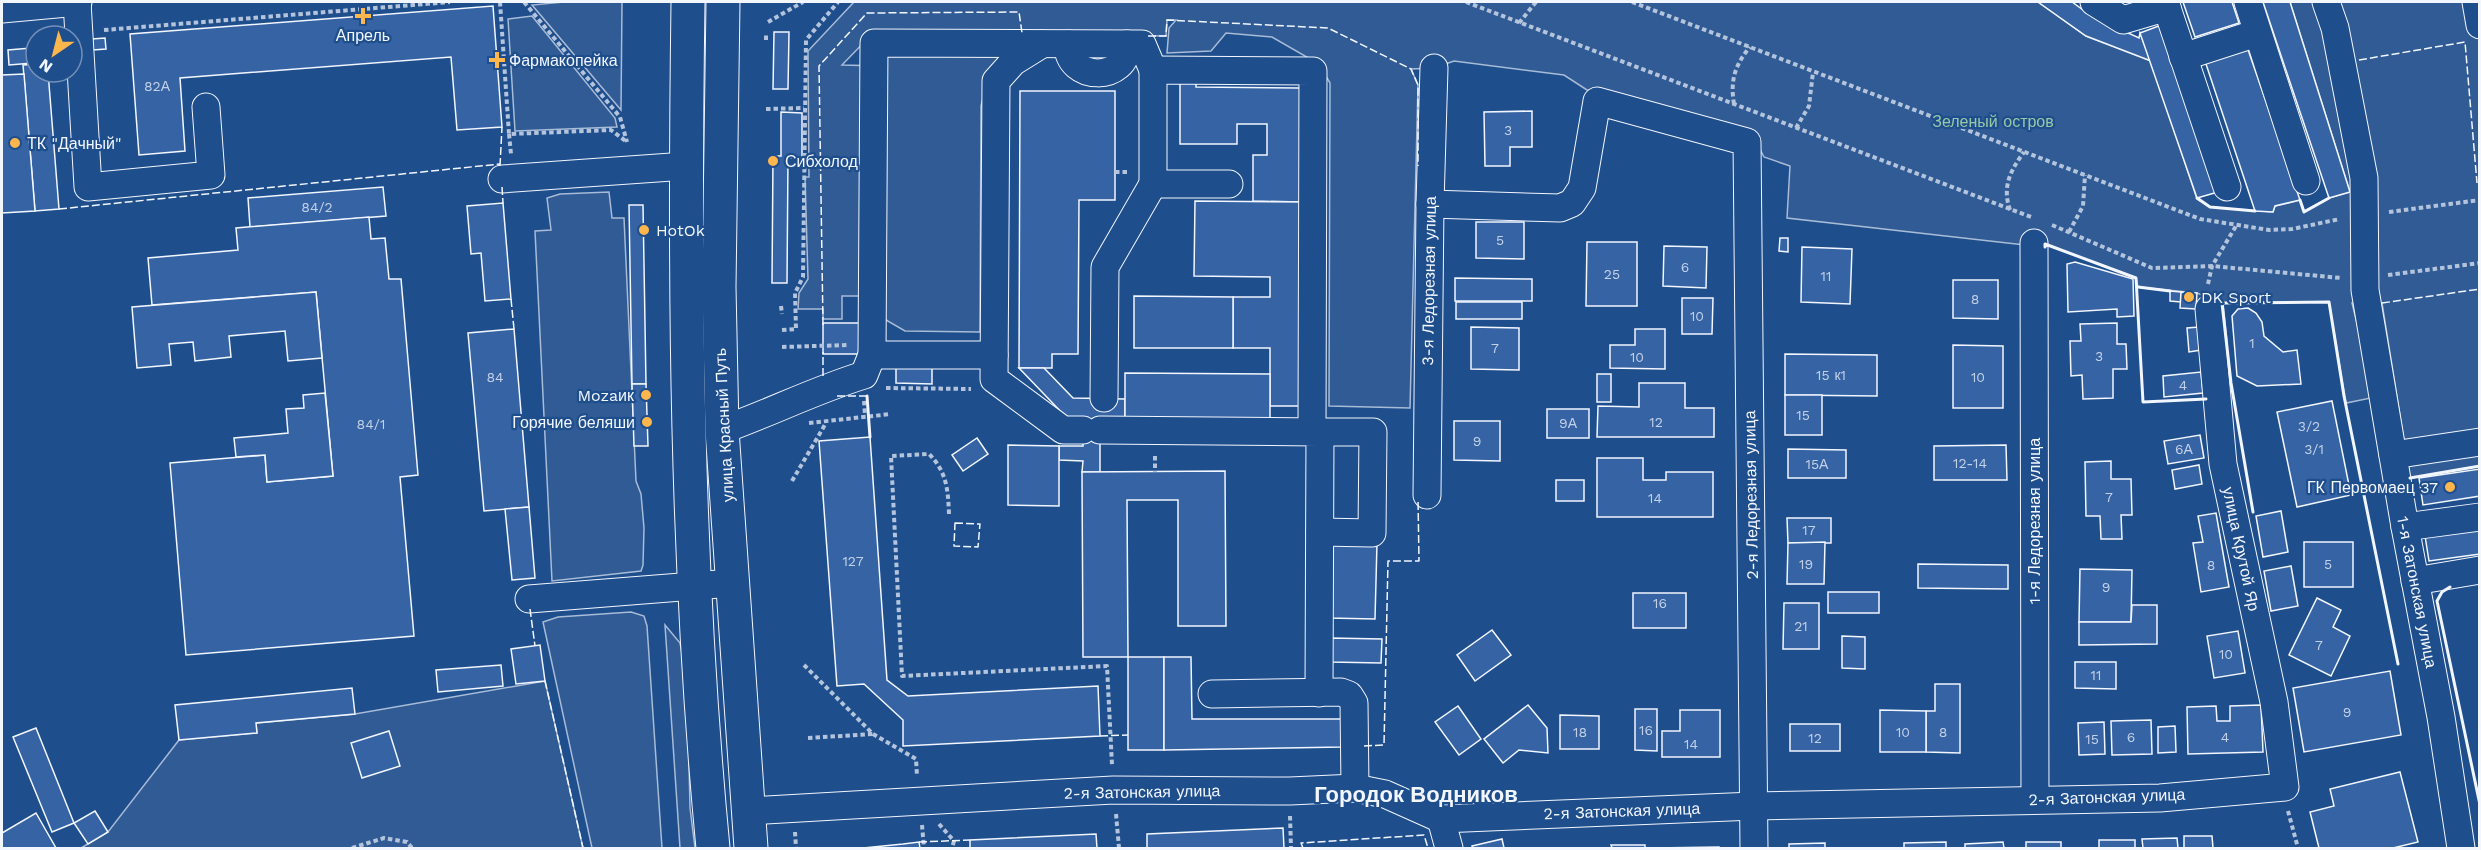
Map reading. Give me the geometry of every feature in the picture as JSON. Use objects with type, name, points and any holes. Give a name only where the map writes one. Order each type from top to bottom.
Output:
[{"type":"main road","name":"улица Красный Путь","points":[[688,2],[685,286],[693,588],[713,849]]},
{"type":"main road","name":"улица Красный Путь","points":[[723,2],[718,287],[722,430],[751,849]]},
{"type":"street","points":[[2,9],[46,3],[78,2],[79,24]]},
{"type":"street","points":[[2094,2],[2123,20],[2166,4],[2227,187]]},
{"type":"street","points":[[2248,2],[2307,181]]},
{"type":"street","name":"1-я Затонская улица","points":[[2326,2],[2335,28],[2364,178],[2363,278],[2405,527],[2441,717],[2461,849]]},
{"type":"street","points":[[2476,2],[2480,25]]},
{"type":"street","points":[[2183,57],[2257,33]]},
{"type":"street","points":[[722,430],[766,414],[823,387],[864,375],[872,350],[874,43],[1055,44],[1078,67],[1097,74],[1116,67],[1123,59],[1127,44],[1142,44],[1153,70],[1153,184],[1105,267],[1099,422]]},
{"type":"street","points":[[994,367],[996,81],[1012,62],[1055,44]]},
{"type":"street","name":"3-я Ледорезная улица","points":[[1427,495],[1434,68]]},
{"type":"street","points":[[1153,70],[1314,71],[1316,432],[1320,532],[1319,693]]},
{"type":"street","points":[[83,84],[88,187],[211,175],[206,107]]},
{"type":"street","name":"2-я Ледорезная улица","points":[[1430,204],[1560,208],[1572,203],[1582,188],[1597,101],[1747,142],[1754,849]]},
{"type":"street","points":[[502,179],[686,166]]},
{"type":"street","points":[[1153,184],[1229,184]]},
{"type":"street","name":"1-я Ледорезная улица","points":[[2035,799],[2036,228]]},
{"type":"street","name":"улица Крутой Яр","points":[[2208,296],[2223,464],[2274,702],[2285,787]]},
{"type":"street","points":[[872,350],[994,367],[1063,430],[1099,422],[1316,432],[1372,432],[1372,533],[1320,532]]},
{"type":"street","points":[[2393,455],[2480,442]]},
{"type":"street","points":[[2405,527],[2480,517]]},
{"type":"street","points":[[2415,581],[2480,570]]},
{"type":"street","points":[[529,599],[693,588],[732,583]]},
{"type":"street","points":[[1212,694],[1341,692],[1349,695],[1354,703],[1355,788]]},
{"type":"street","name":"2-я Затонская улица","points":[[748,811],[1113,790],[1290,791],[1355,788],[1385,794],[1441,819],[1754,806],[2160,798],[2285,787]]},
{"type":"street","points":[[1441,819],[1449,849]]},
{"type":"path","points":[[84,32],[450,2]]},
{"type":"path","points":[[500,2],[509,134],[611,130],[627,142],[649,167]]},
{"type":"path","points":[[524,2],[620,117],[627,142]]},
{"type":"path","points":[[768,22],[804,2]]},
{"type":"path","points":[[782,330],[795,329],[795,293],[803,277],[806,40],[838,2]]},
{"type":"path","points":[[1466,2],[2010,210],[2036,228],[2069,232],[2152,268],[2212,266],[2365,285],[2480,263]]},
{"type":"path","points":[[1519,23],[1536,2]]},
{"type":"path","points":[[1632,2],[2199,219],[2236,226],[2292,229],[2351,217]]},
{"type":"path","points":[[766,34],[766,40]]},
{"type":"path","points":[[1734,104],[1731,82],[1738,64],[1750,47]]},
{"type":"path","points":[[1796,128],[1809,105],[1813,72]]},
{"type":"path","points":[[766,109],[804,108]]},
{"type":"path","points":[[2010,210],[2006,188],[2012,169],[2024,152]]},
{"type":"path","points":[[1115,172],[1124,172]]},
{"type":"path","points":[[2069,232],[2083,206],[2085,175]]},
{"type":"path","points":[[2377,213],[2480,200]]},
{"type":"path","points":[[2208,296],[2212,266],[2236,226]]},
{"type":"path","points":[[781,306],[782,314]]},
{"type":"path","points":[[782,347],[872,350]]},
{"type":"path","points":[[885,388],[972,389],[994,367]]},
{"type":"path","points":[[807,423],[826,423],[891,414]]},
{"type":"path","points":[[792,481],[826,423]]},
{"type":"path","points":[[949,514],[948,484],[937,463],[929,454],[891,456],[902,676],[1107,666],[1113,790],[1119,849]]},
{"type":"path","points":[[1155,464],[1155,472]]},
{"type":"path","points":[[804,665],[873,734],[916,759],[924,849]]},
{"type":"path","points":[[808,738],[873,734]]},
{"type":"path","points":[[2285,787],[2291,829],[2298,849]]},
{"type":"path","points":[[1290,791],[1291,849]]},
{"type":"path","points":[[352,849],[384,838],[406,842],[412,849]]},
{"type":"shaded area","points":[[564,2],[622,2],[621,110],[532,5]]},
{"type":"shaded area","name":"Зеленый остров","points":[[854,2],[2038,2],[2086,36],[2151,61],[2197,199],[2210,207],[2273,212],[2275,206],[2300,200],[2304,211],[2329,198],[2350,192],[2290,2],[2479,2],[2479,466],[2410,478],[2382,303],[2352,303],[2363,348],[2371,398],[2346,403],[2329,302],[2223,303],[2227,342],[2216,341],[2214,300],[2197,293],[2138,287],[2136,278],[2045,244],[2025,245],[1787,218],[1790,166],[1764,157],[1755,140],[1587,90],[1564,75],[1454,61],[1434,68],[1411,69],[1418,85],[1410,408],[1329,406],[1330,83],[1319,64],[1272,37],[1226,33],[1211,51],[1167,53],[1169,28],[1176,20],[1167,20],[1166,36],[874,32],[842,65],[882,66],[881,296],[842,296],[842,319],[823,319],[823,309],[798,309],[799,293],[808,279],[805,177],[809,177],[808,51]]},
{"type":"shaded area","points":[[532,16],[615,118],[617,127],[515,131],[508,19]]},
{"type":"shaded area","points":[[885,52],[1016,53],[986,85],[981,106],[980,332],[905,331],[886,320],[883,311]]},
{"type":"shaded area","points":[[609,192],[612,218],[624,218],[636,481],[641,494],[644,528],[643,565],[641,571],[552,581],[535,231],[551,230],[547,198],[560,194]]},
{"type":"shaded area","points":[[631,612],[644,616],[647,626],[662,848],[592,848],[543,622],[558,617]]},
{"type":"shaded area","points":[[665,625],[680,643],[687,678],[690,808],[695,848],[680,848]]},
{"type":"shaded area","points":[[545,681],[583,848],[81,848],[108,832],[179,740],[257,733],[256,723],[355,714]]},
{"type":"building","points":[[2038,2],[2072,2],[2093,17],[2139,38],[2140,33],[2151,61],[2086,36]]},
{"type":"building","points":[[2183,2],[2232,2],[2239,23],[2195,37]]},
{"type":"building","points":[[2263,2],[2290,2],[2350,192],[2329,198]]},
{"type":"building","points":[[493,6],[502,127],[457,130],[451,57],[180,78],[185,151],[139,155],[130,34]]},
{"type":"building","points":[[2164,24],[2218,192],[2197,198],[2140,33]]},
{"type":"building","points":[[774,32],[789,32],[788,89],[773,89]]},
{"type":"building","points":[[105,38],[106,49],[93,50],[92,39]]},
{"type":"building","points":[[2245,41],[2300,200],[2275,206],[2273,212],[2255,211],[2203,55]]},
{"type":"building","points":[[24,49],[24,64],[9,65],[8,50]]},
{"type":"building","name":"ТК \"Дачный\"","points":[[24,74],[35,211],[2,213],[2,75]]},
{"type":"building","points":[[1180,81],[1196,82],[1196,87],[1300,88],[1300,202],[1253,201],[1253,155],[1267,155],[1267,124],[1237,124],[1237,144],[1180,144]]},
{"type":"building","points":[[25,84],[49,84],[59,209],[35,211]]},
{"type":"building","points":[[1020,91],[1115,91],[1115,200],[1079,200],[1078,354],[1052,354],[1052,368],[1019,368]]},
{"type":"building","points":[[1532,111],[1532,147],[1510,147],[1510,166],[1485,166],[1484,112]]},
{"type":"building","points":[[781,112],[802,113],[802,158],[788,158],[787,283],[772,283],[773,156],[781,156]]},
{"type":"building","points":[[383,187],[386,216],[250,227],[248,198]]},
{"type":"building","points":[[1195,201],[1303,202],[1301,406],[1270,406],[1270,348],[1233,348],[1233,297],[1270,297],[1270,277],[1194,276]]},
{"type":"building","points":[[503,203],[511,299],[485,301],[481,253],[471,254],[467,206]]},
{"type":"building","points":[[629,205],[643,205],[646,384],[632,384]]},
{"type":"building","points":[[369,217],[371,239],[385,238],[389,279],[401,279],[418,475],[400,477],[414,636],[186,655],[170,463],[265,455],[267,482],[333,476],[316,292],[152,305],[148,258],[238,250],[236,228]]},
{"type":"building","points":[[1476,222],[1524,222],[1524,259],[1476,258]]},
{"type":"building","points":[[1780,238],[1788,238],[1788,252],[1779,251]]},
{"type":"building","points":[[1587,242],[1637,242],[1637,306],[1586,306]]},
{"type":"building","points":[[1664,246],[1707,247],[1706,288],[1663,286]]},
{"type":"building","points":[[1802,247],[1852,249],[1850,304],[1801,302]]},
{"type":"building","points":[[2075,262],[2133,279],[2134,316],[2117,317],[2117,309],[2068,312],[2067,264]]},
{"type":"building","points":[[1455,278],[1532,279],[1532,301],[1455,301]]},
{"type":"building","points":[[1953,280],[1998,280],[1998,319],[1953,318]]},
{"type":"building","points":[[2170,291],[2181,292],[2181,302],[2170,301]]},
{"type":"building","points":[[316,292],[322,358],[288,361],[285,331],[229,336],[231,357],[195,361],[193,342],[169,344],[171,365],[137,368],[132,307]]},
{"type":"building","name":"DK Sport","points":[[2181,292],[2197,293],[2196,309],[2180,308]]},
{"type":"building","points":[[1134,296],[1233,297],[1233,348],[1134,348]]},
{"type":"building","points":[[1682,298],[1713,298],[1712,334],[1682,334]]},
{"type":"building","points":[[1456,302],[1522,302],[1522,319],[1456,319]]},
{"type":"building","points":[[2248,308],[2256,313],[2262,322],[2264,336],[2283,352],[2297,350],[2301,384],[2257,386],[2237,376],[2232,316],[2238,309]]},
{"type":"building","points":[[823,323],[859,323],[859,354],[823,354]]},
{"type":"building","points":[[2117,323],[2117,344],[2126,344],[2127,369],[2113,369],[2113,398],[2083,399],[2082,375],[2071,376],[2070,341],[2081,341],[2080,324]]},
{"type":"building","points":[[1471,327],[1519,328],[1519,370],[1471,369]]},
{"type":"building","points":[[2199,327],[2201,350],[2189,352],[2187,328]]},
{"type":"building","points":[[514,329],[529,507],[484,511],[468,333]]},
{"type":"building","points":[[1635,329],[1665,329],[1665,369],[1610,368],[1610,345],[1635,345]]},
{"type":"building","points":[[1953,345],[2003,346],[2003,408],[1953,408]]},
{"type":"building","points":[[1785,354],[1877,355],[1877,396],[1785,395]]},
{"type":"building","points":[[896,362],[932,362],[932,384],[896,383]]},
{"type":"building","points":[[1019,368],[1044,368],[1073,398],[1125,399],[1125,419],[1100,419],[1100,472],[1082,472],[1083,461],[1059,460],[1059,446],[1083,446],[1083,418],[1067,418]]},
{"type":"building","points":[[2201,372],[2203,393],[2164,397],[2163,376]]},
{"type":"building","points":[[1125,373],[1270,374],[1270,420],[1125,419]]},
{"type":"building","points":[[1597,374],[1611,374],[1611,402],[1597,402]]},
{"type":"building","points":[[1639,383],[1685,383],[1685,408],[1714,408],[1714,437],[1597,437],[1598,406],[1639,407]]},
{"type":"building","points":[[632,384],[646,384],[648,446],[634,446]]},
{"type":"building","points":[[325,393],[333,476],[267,482],[265,455],[236,457],[234,438],[288,433],[286,409],[304,408],[303,395]]},
{"type":"building","points":[[1785,395],[1822,395],[1822,435],[1785,435]]},
{"type":"building","points":[[2332,401],[2351,495],[2297,507],[2277,412]]},
{"type":"building","points":[[1547,409],[1589,409],[1589,438],[1547,438]]},
{"type":"building","points":[[1454,421],[1500,421],[1500,461],[1454,460]]},
{"type":"building","points":[[2200,435],[2204,458],[2168,464],[2164,441]]},
{"type":"building","points":[[870,437],[887,680],[908,696],[1098,686],[1100,736],[903,746],[903,720],[864,684],[837,686],[819,441]]},
{"type":"building","points":[[977,438],[988,454],[963,471],[952,455]]},
{"type":"building","points":[[1008,445],[1059,446],[1059,506],[1008,505]]},
{"type":"building","points":[[2006,445],[2007,480],[1934,480],[1934,446]]},
{"type":"building","points":[[1788,449],[1846,450],[1846,478],[1788,478]]},
{"type":"building","points":[[1597,458],[1643,458],[1643,480],[1666,480],[1666,472],[1713,472],[1713,517],[1597,517]]},
{"type":"building","points":[[2111,461],[2111,479],[2131,479],[2132,515],[2121,515],[2122,539],[2101,539],[2100,516],[2086,516],[2085,462]]},
{"type":"building","points":[[2199,465],[2202,484],[2175,489],[2172,470]]},
{"type":"building","name":"ГК Первомаец 37","points":[[2480,469],[2480,496],[2423,505],[2419,478]]},
{"type":"building","points":[[1225,471],[1226,626],[1178,626],[1178,500],[1127,500],[1128,657],[1083,657],[1082,472]]},
{"type":"building","points":[[1556,480],[1584,480],[1584,501],[1556,501]]},
{"type":"building","points":[[529,507],[535,578],[512,580],[505,509]]},
{"type":"building","points":[[2281,511],[2288,552],[2263,557],[2256,516]]},
{"type":"building","points":[[2216,513],[2229,587],[2201,592],[2193,543],[2203,542],[2198,516]]},
{"type":"building","points":[[1787,518],[1831,518],[1831,543],[1788,543]]},
{"type":"building","name":"ГК Первомаец 37","points":[[2480,528],[2480,554],[2429,561],[2425,536]]},
{"type":"building","points":[[1330,542],[1377,543],[1375,619],[1328,618]]},
{"type":"building","points":[[1825,542],[1824,584],[1787,584],[1788,543]]},
{"type":"building","points":[[2304,542],[2353,542],[2353,587],[2304,587]]},
{"type":"building","points":[[1918,564],[2008,565],[2008,589],[1918,588]]},
{"type":"building","points":[[2291,566],[2298,606],[2271,611],[2264,571]]},
{"type":"building","points":[[2080,569],[2132,570],[2131,622],[2079,622]]},
{"type":"building","points":[[1828,592],[1879,592],[1879,613],[1828,613]]},
{"type":"building","points":[[1633,593],[1686,593],[1686,628],[1633,628]]},
{"type":"building","points":[[2317,598],[2341,610],[2333,627],[2350,636],[2331,676],[2289,655]]},
{"type":"building","points":[[1784,603],[1819,603],[1819,649],[1783,649]]},
{"type":"building","points":[[2132,605],[2157,605],[2157,644],[2079,645],[2079,622],[2131,622]]},
{"type":"building","points":[[1492,630],[1511,655],[1475,681],[1457,655]]},
{"type":"building","points":[[2238,631],[2245,673],[2214,678],[2207,636]]},
{"type":"building","points":[[1842,636],[1865,637],[1865,669],[1842,668]]},
{"type":"building","points":[[1330,638],[1382,639],[1381,663],[1330,662]]},
{"type":"building","points":[[540,645],[545,681],[516,684],[511,649]]},
{"type":"building","points":[[1128,657],[1164,657],[1164,750],[1128,750]]},
{"type":"building","points":[[1164,657],[1191,657],[1192,719],[1342,719],[1342,747],[1164,750]]},
{"type":"building","points":[[2075,662],[2116,662],[2116,689],[2075,688]]},
{"type":"building","points":[[501,665],[503,686],[438,692],[436,670]]},
{"type":"building","points":[[2390,671],[2401,735],[2304,752],[2293,688]]},
{"type":"building","points":[[1935,684],[1960,684],[1960,753],[1926,752],[1926,711],[1935,711]]},
{"type":"building","points":[[352,688],[355,714],[256,723],[257,733],[179,740],[175,705]]},
{"type":"building","points":[[1528,705],[1547,728],[1548,753],[1519,750],[1503,763],[1484,739]]},
{"type":"building","points":[[2261,705],[2263,752],[2188,754],[2187,707],[2216,706],[2217,721],[2230,721],[2230,706]]},
{"type":"building","points":[[1458,706],[1481,739],[1459,755],[1435,722]]},
{"type":"building","points":[[1635,709],[1657,709],[1657,751],[1635,750]]},
{"type":"building","points":[[1680,710],[1720,710],[1720,757],[1662,757],[1662,731],[1680,731]]},
{"type":"building","points":[[1880,710],[1926,711],[1926,752],[1880,752]]},
{"type":"building","points":[[1560,715],[1599,716],[1599,749],[1560,749]]},
{"type":"building","points":[[2151,720],[2152,754],[2112,755],[2111,721]]},
{"type":"building","points":[[2104,722],[2105,754],[2079,755],[2078,723]]},
{"type":"building","points":[[1790,724],[1840,724],[1840,751],[1790,751]]},
{"type":"building","points":[[2175,726],[2176,752],[2158,753],[2158,727]]},
{"type":"building","points":[[36,728],[74,823],[52,832],[13,737]]},
{"type":"building","points":[[389,731],[400,766],[362,778],[351,743]]},
{"type":"building","points":[[2400,772],[2418,842],[2393,848],[2319,848],[2310,812],[2334,806],[2330,789]]},
{"type":"building","points":[[95,811],[108,832],[88,844],[74,823]]},
{"type":"building","points":[[36,813],[56,848],[2,848],[2,833]]},
{"type":"building","points":[[1283,828],[1284,848],[1147,848],[1147,834]]},
{"type":"building","points":[[1096,834],[1097,848],[970,848],[970,840]]},
{"type":"building","points":[[2184,836],[2212,836],[2213,848],[2184,848]]},
{"type":"building","points":[[2177,838],[2178,848],[2143,848],[2142,839]]},
{"type":"building","points":[[1502,839],[1504,848],[1473,848],[1472,846]]},
{"type":"building","points":[[2099,840],[2135,840],[2135,848],[2099,848]]},
{"type":"building","points":[[919,842],[920,848],[863,848],[903,844]]},
{"type":"building","points":[[1946,842],[1946,848],[1904,848],[1904,843]]},
{"type":"building","points":[[2003,842],[2004,848],[1965,848],[1965,844]]},
{"type":"building","points":[[2026,842],[2061,842],[2061,848],[2026,848]]},
{"type":"building","points":[[1825,843],[1825,848],[1789,848],[1789,844]]},
{"type":"building","points":[[1611,845],[1645,845],[1645,848],[1612,848]]},
{"type":"building","points":[[1719,847],[1719,848],[1653,848]]},
{"type":"fence","points":[[823,325],[819,66],[867,13],[1019,12],[1022,33]]},
{"type":"fence","points":[[1148,36],[1166,36],[1167,20],[1328,28],[1411,69],[1418,85],[1418,166]]},
{"type":"fence","points":[[2359,60],[2465,42],[2477,183]]},
{"type":"fence","points":[[500,166],[502,127]]},
{"type":"fence","points":[[59,209],[500,164]]},
{"type":"fence","points":[[502,187],[503,203]]},
{"type":"fence","points":[[2382,303],[2480,289]]},
{"type":"fence","points":[[511,299],[514,329]]},
{"type":"fence","points":[[823,352],[823,376]]},
{"type":"fence","points":[[837,396],[867,396]]},
{"type":"fence","points":[[1364,746],[1384,745],[1388,561],[1419,561],[1418,499]]},
{"type":"fence","points":[[955,523],[980,524],[978,547],[954,546],[955,523]]},
{"type":"fence","points":[[530,609],[535,646]]},
{"type":"fence","points":[[545,681],[583,848]]},
{"type":"fence","points":[[1100,736],[1128,735]]},
{"type":"fence","points":[[1303,848],[1301,843],[1424,835],[1428,848]]},
{"type":"fence","points":[[919,842],[970,840]]},
{"type":"wall","points":[[2197,198],[2210,207],[2255,211]]},
{"type":"wall","points":[[2300,200],[2304,212],[2329,198]]},
{"type":"wall","points":[[2045,247],[2045,244],[2136,278],[2143,402],[2206,399]]},
{"type":"wall","points":[[2138,287],[2170,291]]},
{"type":"wall","points":[[2253,512],[2231,383],[2222,303],[2329,302],[2344,396],[2398,664]]},
{"type":"wall","points":[[867,396],[870,437]]},
{"type":"wall","points":[[2410,478],[2480,466]]},
{"type":"wall","points":[[2450,587],[2442,592],[2437,601],[2480,805]]},
{"type":"place","name":"Апрель","points":[[363,16]]},
{"type":"place","name":"Фармакопейка","points":[[497,60]]},
{"type":"place","name":"ТК \"Дачный\"","points":[[15,143]]},
{"type":"place","name":"Сибхолод","points":[[773,161]]},
{"type":"place","name":"HotOk","points":[[644,230]]},
{"type":"place","name":"DK Sport","points":[[2189,297]]},
{"type":"place","name":"Mozaик","points":[[646,395]]},
{"type":"place","name":"Горячие беляши","points":[[647,422]]},
{"type":"place","name":"ГК Первомаец 37","points":[[2450,487]]},
{"type":"district","name":"Городок Водников","points":[[1416,794]]}]
